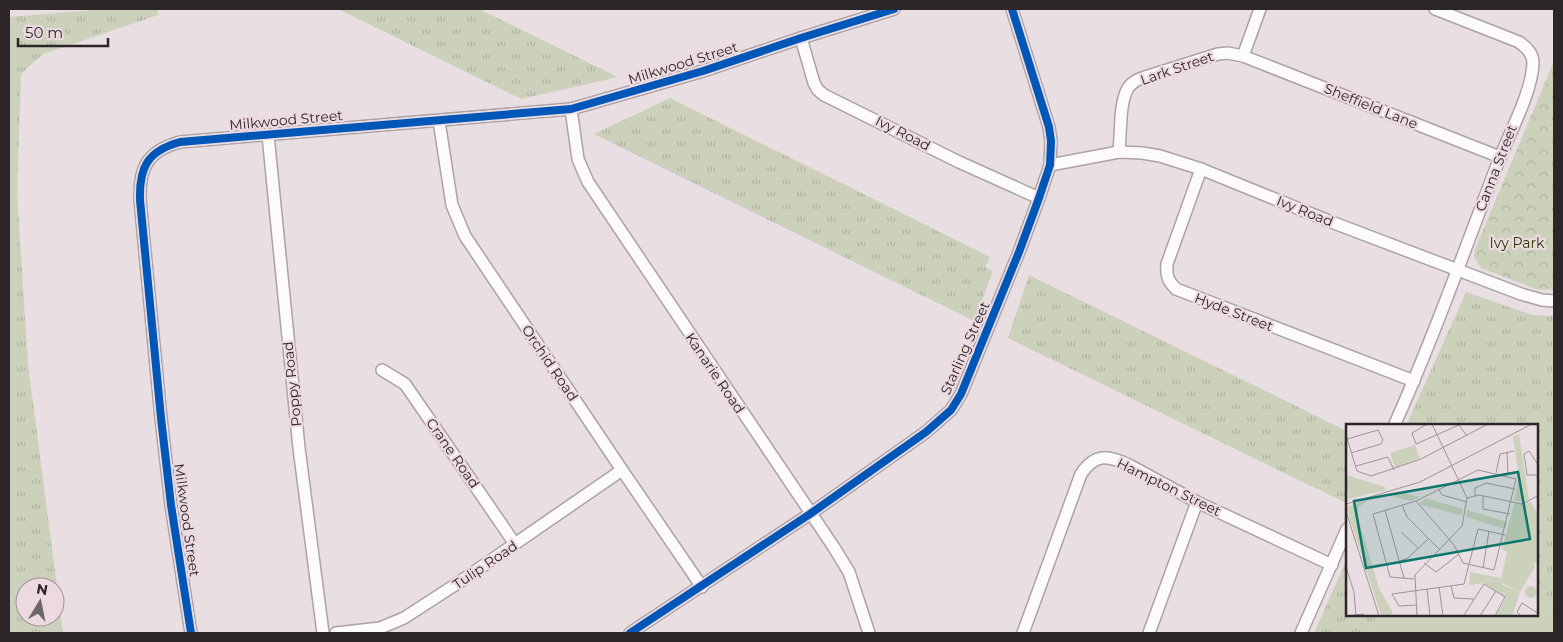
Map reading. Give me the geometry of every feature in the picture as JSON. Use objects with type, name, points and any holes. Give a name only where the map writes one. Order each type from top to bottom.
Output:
[{"type":"street","name":"Milkwood Street","points":[[192,633],[160,418],[140,200],[141,176],[144,166],[150,158],[168,145],[180,142],[571,109],[703,71],[894,9]]},
{"type":"street","name":"Starling Street","points":[[630,633],[810,514],[926,432],[951,410],[970,372],[1039,198],[1050,165],[1051,141],[1049,127],[1012,9]]},
{"type":"street","points":[[1242,56],[1260,9]]},
{"type":"street","name":"Canna Street","points":[[1395,424],[1414,381],[1527,88],[1533,61],[1529,50],[1519,42],[1458,13],[1435,9]]},
{"type":"street","name":"Ivy Road","points":[[801,38],[814,83],[824,95],[959,162],[1039,198]]},
{"type":"street","name":"Lark Street","points":[[1119,152],[1125,95],[1129,87],[1136,80],[1218,54],[1228,53],[1242,56]]},
{"type":"street","name":"Sheffield Lane","points":[[1242,56],[1500,157]]},
{"type":"street","name":"Kanarie Road","points":[[571,109],[578,159],[588,182],[833,546],[848,572],[869,633]]},
{"type":"street","name":"Orchid Road","points":[[439,121],[452,205],[462,229],[702,587]]},
{"type":"street","name":"Poppy Road","points":[[268,135],[298,439],[323,633]]},
{"type":"street","name":"Ivy Road","points":[[1050,165],[1119,152],[1142,152],[1160,156],[1201,169],[1334,223],[1521,294],[1542,300],[1554,301]]},
{"type":"street","name":"Hyde Street","points":[[1201,169],[1167,264],[1166,274],[1168,281],[1176,289],[1414,381]]},
{"type":"street","name":"Crane Road","points":[[382,370],[405,384],[515,544]]},
{"type":"street","name":"Hampton Street","points":[[1023,633],[1081,474],[1093,460],[1102,457],[1117,459],[1197,502],[1332,564]]},
{"type":"street","name":"Tulip Road","points":[[336,633],[380,628],[404,618],[622,470]]},
{"type":"street","points":[[1149,633],[1197,502]]},
{"type":"street","points":[[1301,633],[1346,531]]},
{"type":"green space","points":[[106,9],[157,9],[158,15],[43,54],[21,74],[17,193],[28,364],[56,577],[15,577],[15,627],[62,627],[63,633],[9,633],[9,17]]},
{"type":"green space","points":[[338,9],[479,9],[618,77],[521,99]]},
{"type":"green space","name":"Ivy Park","points":[[1554,61],[1554,290],[1536,289],[1481,268],[1474,256],[1475,249]]},
{"type":"green space","points":[[670,98],[990,257],[985,267],[993,271],[974,321],[594,134]]},
{"type":"green space","points":[[1029,275],[1346,431],[1346,503],[1008,338]]},
{"type":"green space","points":[[1466,292],[1532,315],[1554,316],[1554,611],[1538,603],[1538,424],[1407,424]]},
{"type":"green space","points":[[1346,561],[1346,617],[1377,617],[1369,633],[1314,633]]},
{"type":"green space","points":[[1538,603],[1554,611],[1554,633],[1369,633],[1377,617],[1538,617]]},
{"type":"cycle path","points":[[191,633],[171,505],[140,200],[141,179],[147,162],[153,156],[160,150],[180,142],[571,109],[703,71],[894,9]]},
{"type":"cycle path","points":[[630,633],[810,514],[926,432],[951,410],[961,394],[1019,252],[1050,165],[1051,141],[1049,127],[1012,9]]}]
